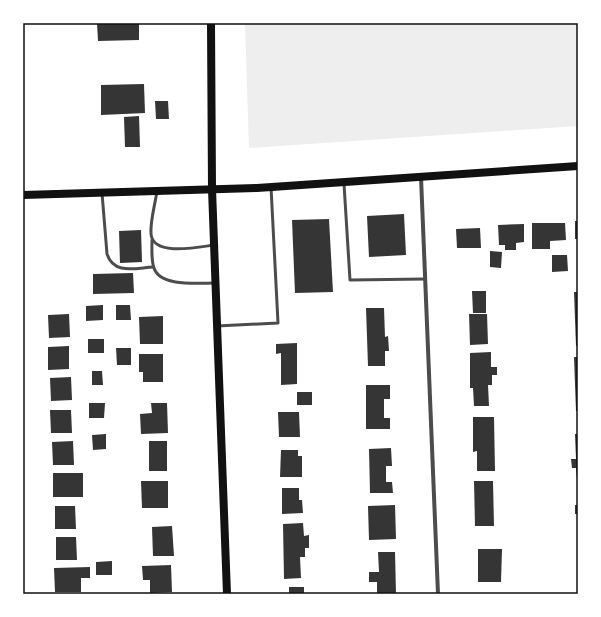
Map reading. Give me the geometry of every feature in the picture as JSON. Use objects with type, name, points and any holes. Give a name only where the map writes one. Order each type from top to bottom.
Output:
[{"type":"main road","points":[[211,23],[212,189],[227,594]]},
{"type":"main road","points":[[23,195],[271,187],[578,166]]},
{"type":"street","points":[[421,177],[438,594]]},
{"type":"lane","points":[[344,182],[350,280],[425,279]]},
{"type":"lane","points":[[217,326],[278,323],[271,187]]},
{"type":"lane","points":[[157,191],[151,228],[153,268],[157,275],[170,281],[216,284]]},
{"type":"lane","points":[[102,193],[105,234],[110,262],[114,266],[121,269],[153,268]]},
{"type":"lane","points":[[152,240],[161,247],[169,249],[214,245]]},
{"type":"shaded area","points":[[245,23],[578,23],[578,126],[249,148]]},
{"type":"building","points":[[97,23],[139,23],[139,40],[98,41]]},
{"type":"building","points":[[144,84],[145,113],[101,115],[101,85]]},
{"type":"building","points":[[155,101],[168,101],[169,119],[156,119]]},
{"type":"building","points":[[139,116],[140,147],[125,147],[124,117]]},
{"type":"building","points":[[404,214],[406,255],[369,257],[367,216]]},
{"type":"building","points":[[329,219],[333,292],[295,293],[292,220]]},
{"type":"building","points":[[575,221],[578,221],[578,239],[575,239]]},
{"type":"building","points":[[532,223],[565,223],[566,240],[550,241],[550,249],[532,249]]},
{"type":"building","points":[[524,224],[524,242],[516,243],[516,250],[505,250],[505,245],[499,245],[498,225]]},
{"type":"building","points":[[480,228],[481,248],[457,248],[456,229]]},
{"type":"building","points":[[141,230],[142,262],[120,263],[119,231]]},
{"type":"building","points":[[490,251],[502,252],[501,268],[490,267]]},
{"type":"building","points":[[552,255],[567,255],[568,271],[552,272]]},
{"type":"building","points":[[133,273],[134,293],[93,294],[93,274]]},
{"type":"building","points":[[472,291],[486,291],[486,313],[473,313]]},
{"type":"building","points":[[574,292],[578,292],[578,345],[576,346]]},
{"type":"building","points":[[103,305],[103,320],[86,321],[86,306]]},
{"type":"building","points":[[116,305],[130,305],[131,320],[116,320]]},
{"type":"building","points":[[366,308],[384,308],[385,337],[388,336],[389,351],[385,351],[385,366],[368,366]]},
{"type":"building","points":[[69,314],[70,337],[49,338],[48,315]]},
{"type":"building","points":[[469,314],[487,314],[488,344],[470,345]]},
{"type":"building","points":[[163,316],[163,344],[140,344],[139,317]]},
{"type":"building","points":[[88,339],[104,339],[104,353],[88,353]]},
{"type":"building","points":[[297,343],[297,384],[281,385],[281,353],[276,354],[276,344]]},
{"type":"building","points":[[69,346],[69,369],[48,370],[48,347]]},
{"type":"building","points":[[116,348],[131,348],[131,365],[117,365]]},
{"type":"building","points":[[491,352],[491,367],[497,367],[497,375],[492,375],[492,385],[488,385],[489,406],[474,406],[473,388],[470,388],[470,353]]},
{"type":"building","points":[[139,354],[163,354],[163,382],[143,382],[143,372],[139,372]]},
{"type":"building","points":[[574,357],[578,357],[578,411],[576,411]]},
{"type":"building","points":[[92,371],[102,371],[103,385],[92,385]]},
{"type":"building","points":[[71,377],[72,400],[51,401],[50,378]]},
{"type":"building","points":[[366,385],[390,385],[390,399],[384,399],[384,418],[390,418],[390,429],[366,429]]},
{"type":"building","points":[[297,392],[312,392],[312,405],[297,405]]},
{"type":"building","points":[[89,403],[105,403],[104,418],[89,418]]},
{"type":"building","points":[[151,403],[167,403],[168,433],[141,434],[140,414],[152,413]]},
{"type":"building","points":[[50,410],[71,410],[72,433],[51,433]]},
{"type":"building","points":[[278,412],[299,412],[300,437],[279,437]]},
{"type":"building","points":[[473,417],[494,417],[495,471],[477,471],[477,451],[473,452]]},
{"type":"building","points":[[106,434],[106,449],[93,450],[92,435]]},
{"type":"building","points":[[575,434],[578,434],[578,479],[576,468],[572,468],[571,459],[576,459]]},
{"type":"building","points":[[73,441],[74,465],[53,465],[52,442]]},
{"type":"building","points":[[149,441],[167,441],[167,471],[149,471]]},
{"type":"building","points":[[391,448],[392,466],[386,466],[386,482],[392,482],[393,493],[370,493],[369,449]]},
{"type":"building","points":[[281,450],[298,450],[298,456],[302,456],[302,477],[280,477]]},
{"type":"building","points":[[53,473],[83,473],[83,497],[53,497]]},
{"type":"building","points":[[141,481],[168,481],[168,508],[142,508]]},
{"type":"building","points":[[474,481],[493,481],[494,526],[475,526]]},
{"type":"building","points":[[282,488],[299,488],[299,500],[302,500],[303,513],[282,514]]},
{"type":"building","points":[[395,505],[396,539],[369,540],[368,506]]},
{"type":"building","points":[[575,505],[578,505],[578,514],[575,514]]},
{"type":"building","points":[[55,506],[75,506],[76,529],[55,529]]},
{"type":"building","points":[[303,523],[304,536],[309,535],[309,548],[305,548],[305,557],[300,557],[301,578],[284,579],[283,524]]},
{"type":"building","points":[[172,526],[174,556],[153,556],[152,527]]},
{"type":"building","points":[[56,537],[76,537],[77,560],[56,560]]},
{"type":"building","points":[[478,549],[502,549],[501,582],[478,582]]},
{"type":"building","points":[[378,552],[395,552],[396,594],[377,594],[377,582],[369,582],[369,572],[379,572]]},
{"type":"building","points":[[112,561],[112,575],[96,575],[96,562]]},
{"type":"building","points":[[171,565],[172,592],[150,593],[150,580],[143,580],[142,566]]},
{"type":"building","points":[[90,567],[90,578],[81,578],[81,592],[55,592],[54,568]]},
{"type":"building","points":[[289,587],[304,587],[304,594],[289,594]]}]
